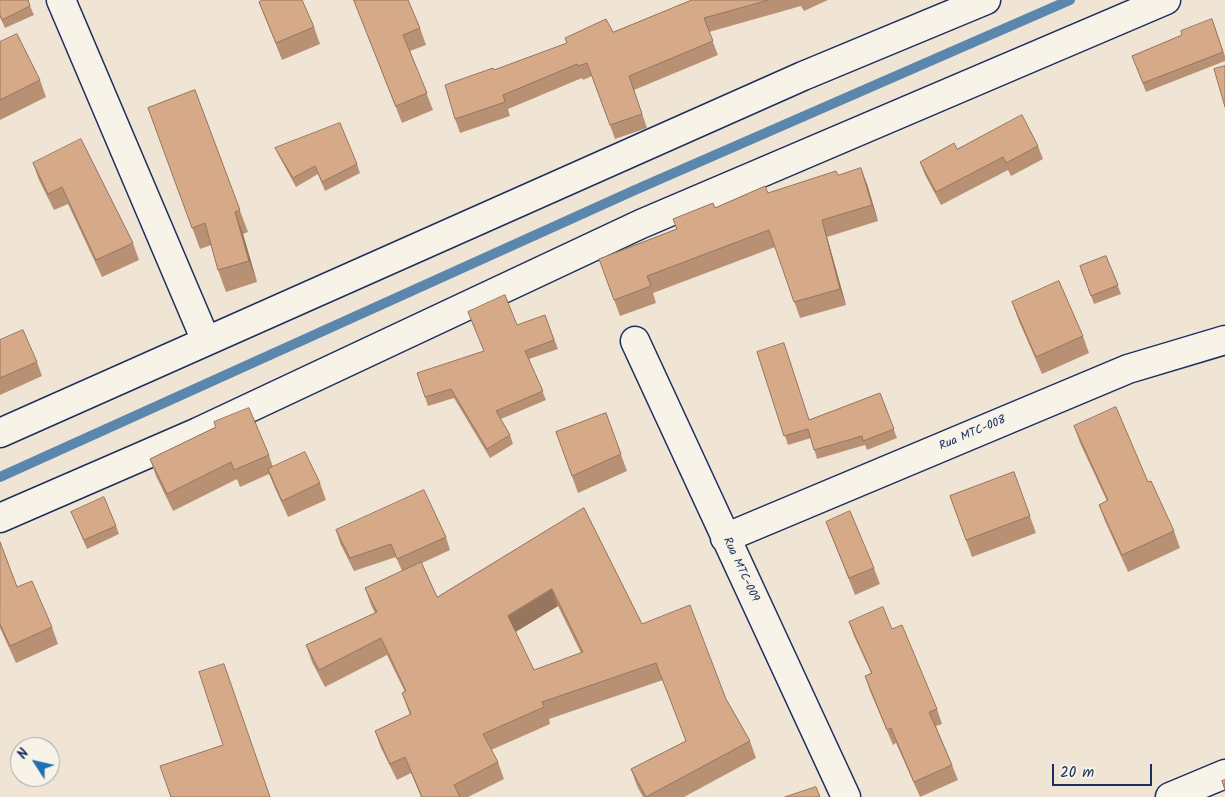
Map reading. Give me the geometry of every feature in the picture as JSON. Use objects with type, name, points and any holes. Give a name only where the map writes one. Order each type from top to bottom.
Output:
[{"type":"street","points":[[61,0],[206,341]]},
{"type":"street","points":[[0,433],[803,76],[986,0]]},
{"type":"street","points":[[0,518],[198,432],[641,224],[1166,0]]},
{"type":"street","name":"Rua MTC-008","points":[[725,538],[1128,369],[1225,340]]},
{"type":"street","name":"Rua MTC-009","points":[[635,341],[846,797]]},
{"type":"street","points":[[1170,797],[1225,774]]},
{"type":"building","points":[[0,0],[28,0],[30,6],[2,20]]},
{"type":"building","points":[[263,0],[302,0],[314,27],[276,43],[259,2]]},
{"type":"building","points":[[354,0],[408,0],[420,28],[403,35],[427,93],[396,106]]},
{"type":"building","points":[[692,0],[769,0],[704,18],[713,41],[629,76],[642,114],[610,125],[587,63],[578,66],[577,64],[503,95],[505,102],[455,119],[445,85],[493,68],[494,70],[567,43],[565,38],[606,19],[613,32]]},
{"type":"building","points":[[1212,19],[1223,52],[1143,83],[1132,56],[1182,35],[1181,31]]},
{"type":"building","points":[[17,34],[40,80],[0,100],[0,42]]},
{"type":"building","points":[[1225,66],[1225,107],[1214,69]]},
{"type":"building","points":[[195,90],[240,210],[235,212],[249,261],[218,270],[205,223],[192,228],[148,108]]},
{"type":"building","points":[[1022,115],[1038,146],[1006,163],[1003,157],[936,192],[920,162],[954,143],[957,149]]},
{"type":"building","points":[[340,123],[357,164],[322,182],[315,166],[293,178],[275,148]]},
{"type":"building","points":[[81,139],[133,243],[96,260],[62,187],[48,194],[33,163]]},
{"type":"building","points":[[861,168],[872,205],[822,220],[840,289],[794,302],[769,230],[647,276],[651,286],[614,300],[599,259],[677,229],[673,219],[713,203],[715,208],[765,186],[768,193],[836,171],[838,175]]},
{"type":"building","points":[[1106,256],[1118,285],[1091,296],[1080,266]]},
{"type":"building","points":[[1059,281],[1083,336],[1036,357],[1012,302]]},
{"type":"building","points":[[505,295],[517,325],[545,315],[554,340],[525,351],[543,391],[496,411],[510,435],[487,449],[451,389],[425,397],[417,373],[484,351],[468,312]]},
{"type":"building","points":[[23,330],[37,362],[0,378],[0,340]]},
{"type":"building","points":[[784,343],[809,420],[880,393],[894,429],[863,441],[862,436],[814,450],[808,429],[784,436],[757,352]]},
{"type":"building","points":[[1116,407],[1148,482],[1151,481],[1174,531],[1122,555],[1099,505],[1108,500],[1074,426]]},
{"type":"building","points":[[249,408],[269,455],[234,470],[231,462],[167,494],[150,459],[216,427],[214,422]]},
{"type":"building","points":[[606,413],[621,454],[572,476],[556,432]]},
{"type":"building","points":[[305,452],[320,483],[282,501],[268,469]]},
{"type":"building","points":[[1014,472],[1030,516],[966,540],[950,496]]},
{"type":"building","points":[[424,490],[446,537],[397,559],[391,544],[350,558],[336,530]]},
{"type":"building","points":[[104,497],[116,526],[84,540],[71,512]]},
{"type":"building","points":[[584,508],[642,624],[690,605],[726,699],[750,741],[646,797],[631,769],[686,741],[656,663],[542,702],[544,707],[483,734],[498,762],[454,785],[460,797],[422,797],[405,757],[390,764],[375,731],[411,714],[402,693],[406,691],[381,638],[319,670],[306,645],[377,612],[365,588],[421,562],[437,597]],"holes":[[[552,589],[583,652],[534,670],[508,616]]]},
{"type":"building","points":[[850,511],[874,568],[849,578],[826,522]]},
{"type":"building","points":[[0,542],[17,587],[32,581],[52,627],[10,646],[0,624]]},
{"type":"building","points":[[883,607],[892,629],[902,625],[937,709],[929,712],[952,765],[914,782],[891,728],[887,730],[865,676],[872,673],[849,622]]},
{"type":"building","points":[[224,664],[270,797],[171,797],[160,766],[223,745],[199,672]]},
{"type":"building","points":[[816,787],[820,797],[785,797]]},
{"type":"waterway","points":[[0,477],[635,190],[1070,0]]}]
